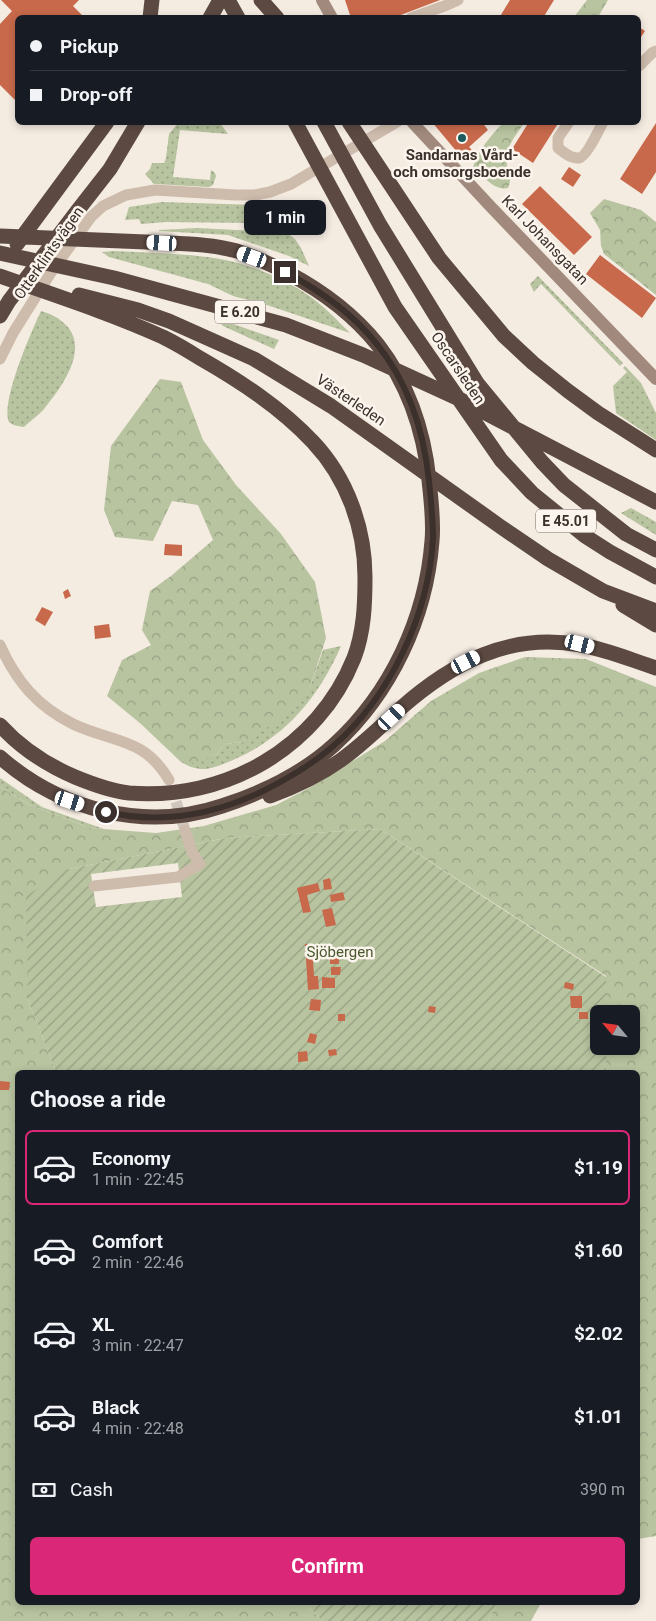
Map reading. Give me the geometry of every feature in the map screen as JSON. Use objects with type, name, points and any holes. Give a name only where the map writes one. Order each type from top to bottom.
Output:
[{"type":"highway","points":[[150,15],[152,0]]},
{"type":"highway","points":[[212,15],[220,0]]},
{"type":"highway","points":[[228,0],[236,15]]},
{"type":"highway","points":[[259,0],[266,15]]},
{"type":"highway","points":[[259,0],[275,15]]},
{"type":"highway","points":[[0,270],[104,125]]},
{"type":"highway","points":[[0,316],[9,301],[110,169],[136,125]]},
{"type":"highway","name":"Oscarsleden","points":[[297,125],[395,307],[501,460],[532,493],[586,536],[610,552],[656,577]]},
{"type":"highway","name":"Oscarsleden","points":[[326,125],[380,225],[477,383],[542,462],[564,485],[626,534],[656,550]]},
{"type":"highway","points":[[351,125],[439,258],[504,336],[568,392],[656,450]]},
{"type":"highway","points":[[0,236],[202,245],[236,251],[268,263],[301,280],[327,297],[353,319],[376,343],[400,380],[414,411],[427,457],[433,523],[429,567],[418,617],[400,657],[372,702],[350,730],[332,747],[300,771],[278,783],[249,798],[207,812],[177,816],[142,817],[93,809],[55,794],[36,784],[0,757]]},
{"type":"highway","name":"E 6.20","points":[[0,253],[114,278],[286,325],[363,355],[460,399],[655,501]]},
{"type":"highway","points":[[0,275],[107,308],[165,338],[256,392],[314,442],[340,478],[356,514],[365,558],[364,608],[360,635],[346,676],[322,714],[302,734],[269,760],[219,784],[167,794],[127,793],[105,788],[65,773],[45,762],[23,747],[0,726]]},
{"type":"highway","name":"Västerleden","points":[[107,308],[138,310],[169,321],[254,359],[331,406],[548,559],[603,591],[656,611]]},
{"type":"highway","points":[[603,591],[656,625]]},
{"type":"highway","points":[[249,798],[266,797],[290,789],[340,761],[370,738],[403,707],[434,682],[456,667],[493,650],[526,643],[580,644],[656,668]]},
{"type":"street","points":[[322,0],[330,15]]},
{"type":"street","points":[[419,15],[458,0]]},
{"type":"street","points":[[641,64],[656,51]]},
{"type":"street","name":"Otterklintsvägen","points":[[0,359],[13,333],[50,274],[91,217],[103,206],[126,195],[155,190],[255,195],[270,192],[291,184],[392,125]]},
{"type":"street","name":"Karl Johansgatan","points":[[415,125],[490,207],[656,379]]},
{"type":"street","points":[[567,125],[558,138],[558,148],[578,158],[582,157],[586,152],[601,125]]},
{"type":"street","points":[[0,644],[9,665],[18,679],[40,702],[72,723],[143,750],[163,769],[169,780]]},
{"type":"street","points":[[94,886],[178,877],[200,864],[192,852],[185,830]]},
{"type":"green space","points":[[587,0],[608,0],[599,15],[576,15]]},
{"type":"green space","points":[[176,125],[221,125],[228,134],[180,130],[173,177],[210,180],[211,170],[216,176],[213,185],[209,187],[154,184],[145,174],[150,169],[152,163],[164,163],[169,134]]},
{"type":"green space","points":[[501,125],[523,125],[514,138],[506,158],[510,175],[508,188],[493,185],[473,167],[478,155]]},
{"type":"green space","points":[[604,199],[641,210],[656,222],[656,295],[604,254],[601,246],[600,230],[590,213]]},
{"type":"green space","points":[[287,200],[281,210],[274,216],[266,221],[255,223],[166,222],[141,224],[139,219],[125,220],[129,207],[162,202],[258,205]]},
{"type":"green space","points":[[280,227],[295,239],[309,266],[289,256],[228,235],[159,231],[197,228],[257,231]]},
{"type":"green space","points":[[114,251],[207,257],[231,261],[253,268],[285,282],[311,297],[350,333],[264,304],[233,296],[208,284],[109,257],[102,252]]},
{"type":"green space","points":[[538,276],[623,363],[620,366],[541,284],[534,292],[530,284]]},
{"type":"green space","points":[[41,311],[49,313],[67,326],[73,336],[74,358],[65,380],[40,414],[24,427],[16,426],[9,422],[7,413],[9,400],[18,367]]},
{"type":"green space","points":[[222,320],[279,340],[274,349],[223,326],[220,323]]},
{"type":"green space","points":[[625,366],[641,383],[656,413],[656,440],[616,413],[613,386],[627,372],[623,368]]},
{"type":"green space","points":[[160,379],[181,382],[203,440],[236,485],[281,534],[315,582],[326,638],[310,687],[276,722],[244,742],[225,744],[217,754],[195,763],[181,762],[141,724],[107,696],[122,660],[151,645],[142,630],[150,591],[171,576],[213,540],[198,505],[172,501],[153,541],[115,537],[104,510],[111,446]]},
{"type":"green space","points":[[631,508],[656,522],[656,535],[621,513]]},
{"type":"green space","points":[[341,646],[333,664],[312,697],[299,713],[270,739],[253,750],[215,767],[200,769],[181,762],[195,762],[217,754],[225,744],[244,742],[310,687],[323,650]]},
{"type":"green space","points":[[525,657],[586,659],[656,687],[656,1536],[640,1539],[640,1070],[606,1070],[606,1055],[640,1055],[640,1005],[606,1005],[606,976],[380,829],[226,838],[69,869],[28,1000],[55,1070],[15,1070],[15,1605],[308,1605],[322,1621],[0,1621],[0,787],[30,805],[90,828],[156,833],[204,826],[276,805],[311,787],[385,741],[431,701],[479,673]]},
{"type":"green space","points":[[0,778],[42,807],[104,829],[90,828],[30,805],[0,787]]},
{"type":"green space","name":"Sjöbergen","points":[[380,829],[606,977],[606,1005],[590,1005],[590,1055],[606,1055],[606,1070],[55,1070],[28,1000],[26,896],[69,869],[226,838]],"holes":[[[178,863],[182,897],[96,907],[91,874]]]},
{"type":"green space","points":[[308,1605],[496,1605],[488,1621],[322,1621]]},
{"type":"green space","points":[[496,1605],[540,1605],[531,1621],[488,1621]]},
{"type":"building","points":[[1,0],[79,0],[73,6],[82,15],[15,15],[15,100],[0,85],[0,24],[12,11]]},
{"type":"building","points":[[345,0],[440,0],[401,15],[350,15]]},
{"type":"building","points":[[510,0],[554,0],[545,15],[501,15]]},
{"type":"building","points":[[641,28],[645,31],[641,37]]},
{"type":"building","points":[[656,123],[656,172],[642,194],[620,179]]},
{"type":"building","name":"Sandarnas Vård- och omsorgsboende","points":[[434,125],[484,125],[488,130],[469,147],[472,150],[462,158]]},
{"type":"building","points":[[527,125],[557,125],[533,163],[512,149]]},
{"type":"building","points":[[569,167],[581,175],[573,187],[561,179]]},
{"type":"building","points":[[540,186],[592,237],[574,255],[522,204]]},
{"type":"building","points":[[600,255],[656,298],[642,318],[586,274]]},
{"type":"building","points":[[165,544],[182,545],[182,556],[164,555]]},
{"type":"building","points":[[68,589],[71,596],[65,599],[63,592]]},
{"type":"building","points":[[42,607],[53,612],[45,626],[35,620]]},
{"type":"building","points":[[109,624],[111,637],[95,639],[94,626]]},
{"type":"building","points":[[330,878],[332,889],[324,890],[323,880]]},
{"type":"building","points":[[318,883],[320,891],[307,895],[311,912],[303,913],[297,888]]},
{"type":"building","points":[[343,892],[345,900],[331,902],[330,895]]},
{"type":"building","points":[[332,908],[336,925],[326,927],[322,910]]},
{"type":"building","points":[[305,944],[312,944],[314,976],[318,976],[319,989],[308,990]]},
{"type":"building","points":[[330,949],[339,949],[339,964],[330,964]]},
{"type":"building","points":[[331,967],[341,967],[340,975],[331,975]]},
{"type":"building","points":[[322,977],[335,978],[335,988],[322,988]]},
{"type":"building","points":[[565,982],[574,984],[573,990],[564,988]]},
{"type":"building","points":[[570,996],[582,996],[582,1008],[571,1008]]},
{"type":"building","points":[[311,999],[321,1000],[320,1011],[309,1010]]},
{"type":"building","points":[[429,1006],[436,1007],[435,1013],[428,1012]]},
{"type":"building","points":[[579,1012],[588,1012],[588,1019],[579,1019]]},
{"type":"building","points":[[338,1014],[345,1014],[345,1021],[338,1021]]},
{"type":"building","points":[[310,1033],[317,1035],[315,1044],[307,1042]]},
{"type":"building","points":[[336,1049],[337,1055],[329,1056],[328,1050]]},
{"type":"building","points":[[307,1051],[308,1061],[298,1062],[298,1052]]},
{"type":"building","points":[[0,1081],[10,1082],[9,1090],[0,1090]]},
{"type":"tunnel","points":[[171,786],[185,830]]},
{"type":"place","name":"Sandarnas Vård- och omsorgsboende","points":[[462,138]]},
{"type":"route","points":[[106,812],[142,817],[177,816],[207,812],[249,798],[300,771],[332,747],[350,730],[372,702],[385,684],[400,657],[418,617],[429,567],[433,523],[427,457],[414,411],[400,380],[376,343],[353,319],[327,297],[285,272]]}]
